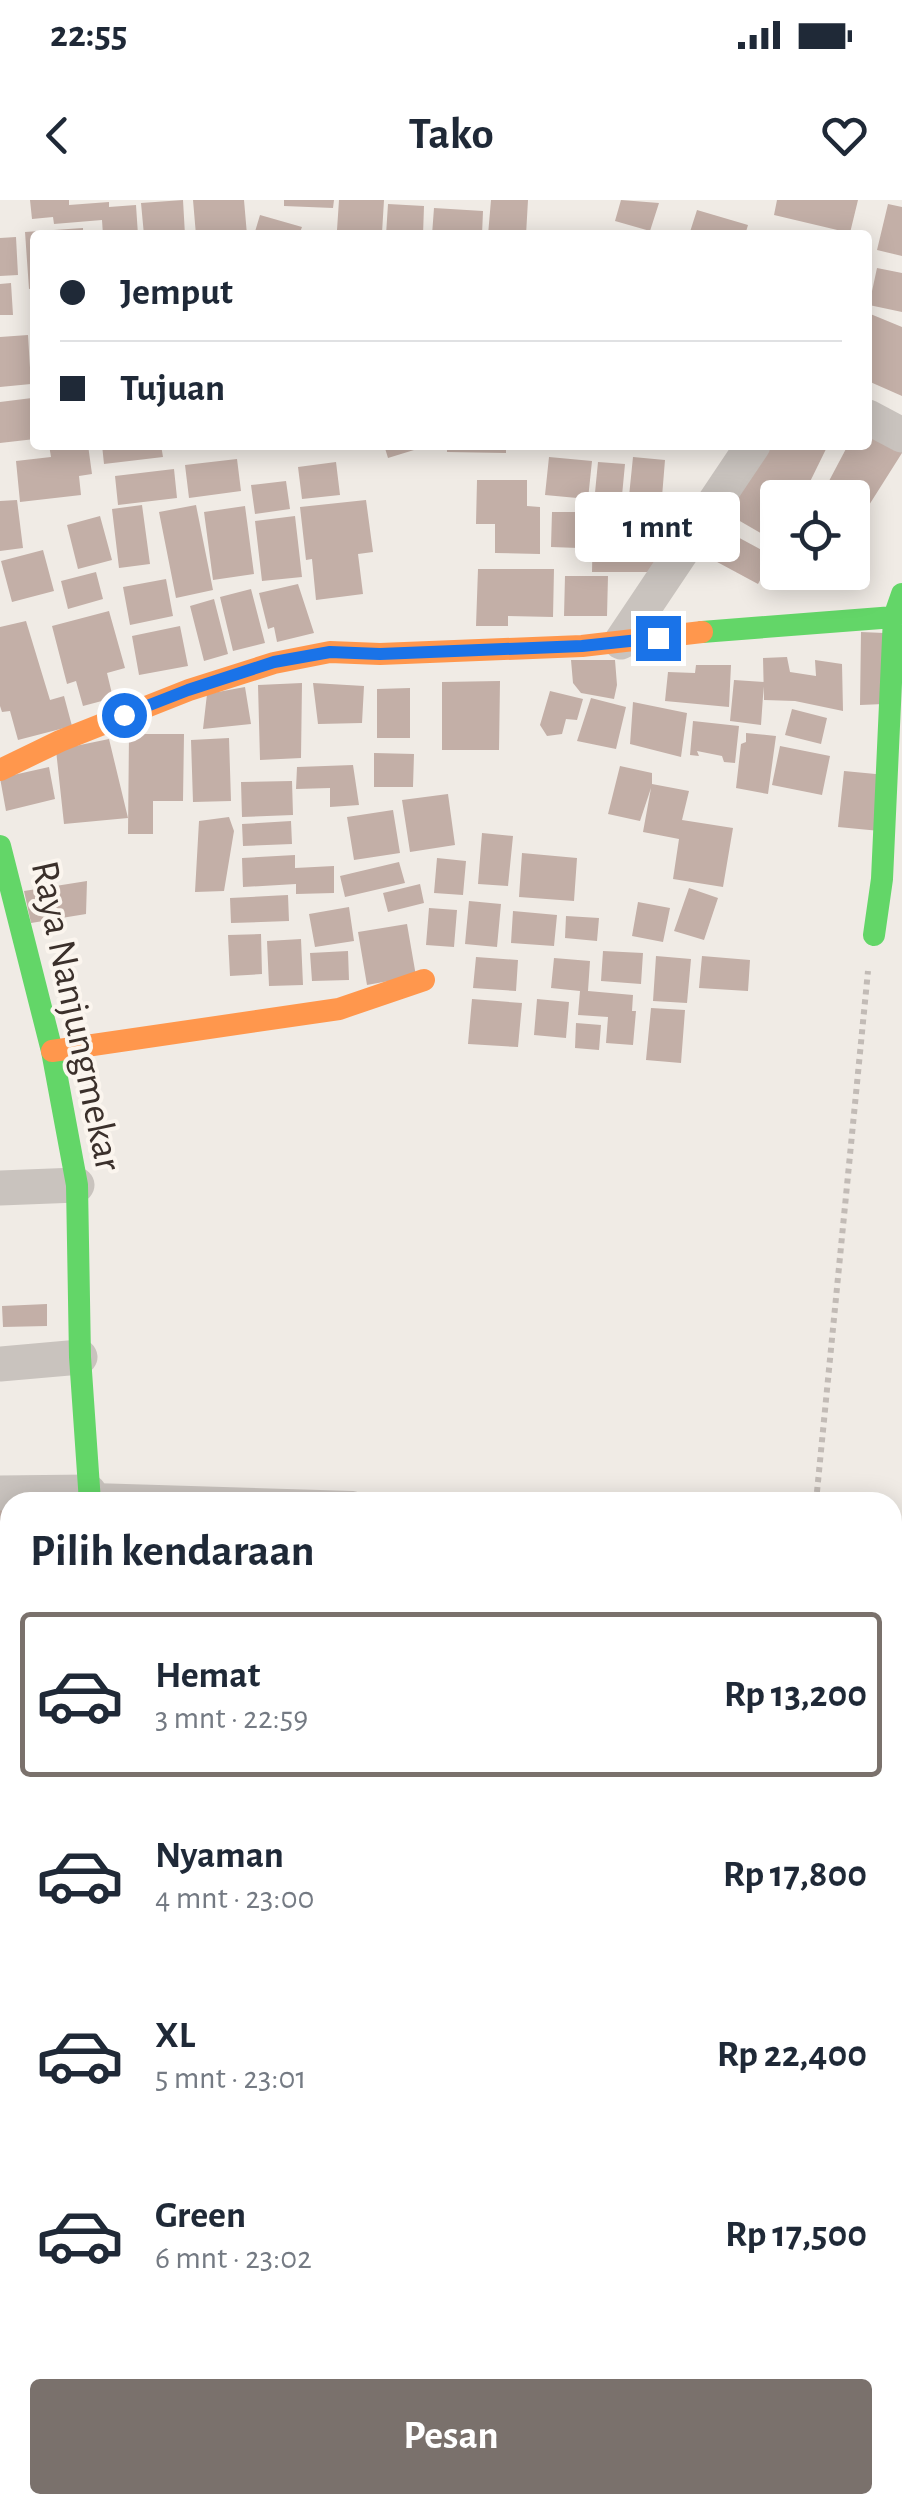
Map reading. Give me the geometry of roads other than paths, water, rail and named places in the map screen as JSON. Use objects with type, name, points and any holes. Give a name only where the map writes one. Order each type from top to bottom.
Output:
[{"type":"street","points":[[872,418],[902,434]]},
{"type":"street","points":[[621,642],[750,450]]},
{"type":"street","points":[[874,934],[892,881],[894,617],[902,594]]},
{"type":"street","points":[[5,768],[60,741],[188,690],[274,662],[330,652],[380,654],[621,642],[894,617]]},
{"type":"street","name":"Raya Nanjungmekar","points":[[0,846],[52,1051],[76,1186],[80,1357],[90,1492]]},
{"type":"street","points":[[52,1051],[339,1008],[424,980]]},
{"type":"street","points":[[0,1188],[76,1186]]},
{"type":"street","points":[[0,1364],[80,1357]]}]
